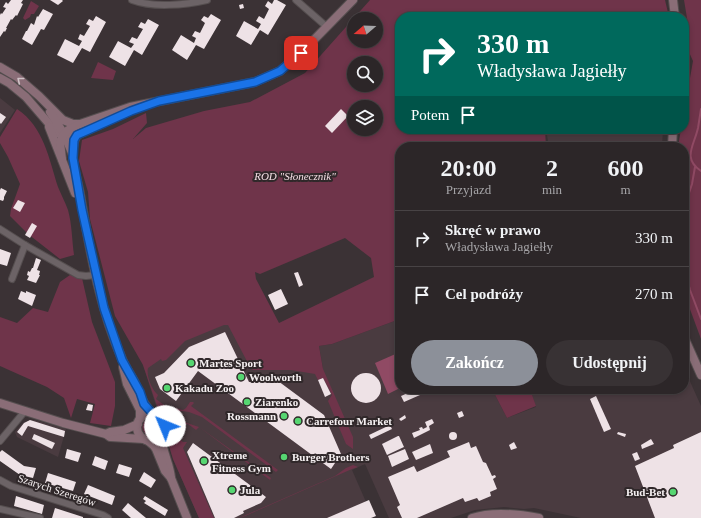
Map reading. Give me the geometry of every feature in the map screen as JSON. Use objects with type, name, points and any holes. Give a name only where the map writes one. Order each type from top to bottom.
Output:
[{"type":"street","points":[[132,0],[152,5],[194,3],[207,0]]},
{"type":"street","points":[[296,0],[327,27]]},
{"type":"street","points":[[62,159],[60,142],[64,134],[80,124],[130,107],[255,82],[280,71],[301,53],[353,0]]},
{"type":"street","points":[[672,0],[674,12]]},
{"type":"street","points":[[0,66],[17,77],[64,120],[74,124],[80,124]]},
{"type":"street","points":[[0,78],[9,83],[26,97],[58,133],[69,136],[77,135],[131,111],[159,101]]},
{"type":"street","points":[[39,96],[64,134],[73,158]]},
{"type":"street","points":[[45,119],[82,210]]},
{"type":"street","points":[[77,135],[74,140],[73,158],[82,210],[104,308],[122,360],[127,384],[140,410],[139,434],[154,446],[165,471],[171,478]]},
{"type":"street","points":[[0,229],[78,275],[96,275]]},
{"type":"street","points":[[12,279],[25,245]]},
{"type":"street","points":[[689,348],[701,375]]},
{"type":"street","points":[[122,360],[137,387],[144,404],[153,414],[160,417],[164,423],[165,428],[162,435],[162,445],[170,469],[171,478],[187,518]]},
{"type":"street","points":[[0,403],[106,434],[110,437],[154,441],[162,435]]},
{"type":"street","points":[[0,441],[26,411]]},
{"type":"street","points":[[106,434],[124,430],[139,422],[146,415],[153,414]]},
{"type":"street","name":"Szarych Szeregów","points":[[0,480],[11,486],[103,515],[108,518]]},
{"type":"street","points":[[0,509],[40,518]]},
{"type":"street","points":[[472,518],[494,514],[524,515],[539,518]]},
{"type":"shaded area","points":[[0,98],[15,110],[0,133]]},
{"type":"shaded area","points":[[547,134],[663,134],[662,142],[548,142]]},
{"type":"shaded area","points":[[230,318],[323,369],[319,346],[332,344],[395,321],[395,394],[495,394],[507,418],[536,407],[532,394],[689,394],[689,379],[701,406],[701,432],[673,445],[674,448],[655,518],[581,518],[534,508],[524,509],[504,507],[475,510],[451,518],[389,518],[365,464],[352,470],[373,518],[199,518],[173,459],[143,365],[183,337]]},
{"type":"shaded area","points":[[395,354],[395,390],[388,394],[375,363]]},
{"type":"shaded area","points":[[34,420],[66,429],[58,457],[17,437],[15,432],[24,422]]},
{"type":"green space","name":"ROD \"Słonecznik\"","points":[[370,0],[665,0],[668,12],[395,12],[395,134],[545,134],[546,142],[395,142],[395,321],[332,344],[319,346],[323,369],[353,437],[353,449],[346,444],[328,401],[332,395],[323,378],[318,380],[315,374],[291,370],[253,370],[228,325],[224,325],[185,341],[166,360],[162,361],[161,359],[148,368],[150,383],[158,395],[156,399],[172,411],[175,408],[183,410],[190,402],[193,402],[194,403],[191,406],[278,470],[276,472],[202,417],[182,411],[164,414],[158,409],[143,365],[115,316],[90,219],[88,192],[79,161],[82,140],[113,129],[146,113],[147,123],[133,139],[146,128],[204,111],[250,102],[305,73],[347,26],[347,48],[383,48],[383,12],[359,12]],"holes":[[[345,238],[371,258],[374,277],[279,323],[256,279],[255,272],[260,274]]]},
{"type":"green space","points":[[684,0],[701,0],[701,339],[689,307],[689,142],[679,142],[680,134],[689,134],[689,84],[693,61],[689,52],[689,12],[686,12]]},
{"type":"green space","points":[[31,1],[39,6],[34,14],[31,14],[30,17],[25,20],[23,18]]},
{"type":"green space","points":[[98,62],[116,71],[113,80],[91,78]]},
{"type":"green space","points":[[17,109],[34,125],[44,144],[58,187],[68,210],[74,255],[60,259],[28,234],[10,216],[20,184],[0,143],[0,137]]},
{"type":"green space","points":[[70,275],[82,278],[92,322],[115,382],[115,406],[111,426],[90,423],[95,404],[77,399],[71,418],[64,398],[47,387],[0,366],[0,317],[17,323],[33,308],[48,312],[60,282]]},
{"type":"green space","points":[[495,394],[532,394],[536,406],[507,418]]},
{"type":"green space","points":[[151,418],[157,421],[160,427],[157,433],[151,436],[145,433],[142,427],[145,421]]},
{"type":"green space","points":[[184,422],[199,427],[196,430],[188,424],[181,425],[177,431],[177,437],[183,442],[187,442],[183,448],[214,518],[199,518],[173,459],[168,442],[175,426]]},
{"type":"green space","points":[[199,427],[271,478],[270,480]]},
{"type":"green space","points":[[353,465],[358,467],[239,518],[335,476]]},
{"type":"building","points":[[11,0],[23,0],[21,3],[23,4],[17,16],[16,15],[12,20],[11,19],[5,32],[4,31],[0,37],[0,15],[6,8],[3,7],[6,2],[8,4]]},
{"type":"building","points":[[50,0],[62,0],[63,1],[58,5]]},
{"type":"building","points":[[274,0],[286,5],[268,35],[260,30],[251,45],[236,36],[244,21],[258,29],[261,24],[256,21],[259,16],[264,19],[269,9],[265,6],[268,1],[272,4]]},
{"type":"building","points":[[243,4],[244,8],[240,9],[239,5]]},
{"type":"building","points":[[43,9],[53,14],[44,30],[41,29],[32,45],[22,39],[31,23],[34,25],[37,16],[38,17]]},
{"type":"building","points":[[211,14],[221,20],[204,49],[196,45],[187,60],[172,50],[181,35],[194,43],[196,38],[192,36],[195,31],[200,33],[205,23],[201,20],[204,16],[208,18]]},
{"type":"building","points":[[96,16],[106,22],[90,52],[82,48],[73,63],[57,55],[65,39],[79,46],[82,41],[78,39],[80,34],[84,36],[90,26],[86,24],[89,19],[93,21]]},
{"type":"building","points":[[148,19],[159,25],[142,55],[134,50],[125,66],[109,57],[118,41],[131,48],[134,44],[129,42],[132,37],[137,39],[143,29],[138,27],[141,22],[145,24]]},
{"type":"building","points":[[341,109],[347,115],[347,117],[332,133],[325,126]]},
{"type":"building","points":[[0,113],[6,117],[1,124],[0,123]]},
{"type":"building","points":[[1,188],[7,191],[3,201],[0,200]]},
{"type":"building","points":[[18,200],[25,203],[20,212],[13,208]]},
{"type":"building","points":[[32,223],[37,226],[30,238],[25,235]]},
{"type":"building","points":[[0,249],[11,253],[7,266],[0,264]]},
{"type":"building","points":[[36,258],[41,260],[37,270],[40,271],[40,275],[36,283],[27,280],[29,276],[27,275],[28,271],[30,272],[33,268]]},
{"type":"building","points":[[298,272],[303,285],[299,287],[294,273]]},
{"type":"building","points":[[281,289],[288,304],[275,310],[268,295]]},
{"type":"building","points":[[21,291],[26,293],[26,291],[36,295],[32,306],[18,299]]},
{"type":"building","points":[[225,332],[249,382],[278,381],[324,415],[341,454],[331,469],[198,371],[176,401],[160,389],[155,377],[164,373],[189,347]]},
{"type":"building","points":[[366,373],[372,374],[380,382],[380,394],[372,402],[366,403],[360,402],[352,394],[351,388],[352,382],[360,374]]},
{"type":"building","points":[[323,378],[331,394],[325,397],[318,380]]},
{"type":"building","points":[[406,394],[420,395],[404,402],[401,396]]},
{"type":"building","points":[[596,396],[611,429],[604,432],[590,399]]},
{"type":"building","points":[[88,404],[93,405],[92,411],[86,410]]},
{"type":"building","points":[[462,411],[464,416],[459,418],[457,413]]},
{"type":"building","points":[[405,415],[406,418],[401,421],[399,419]]},
{"type":"building","points":[[432,419],[434,423],[429,426],[430,430],[414,438],[412,433],[420,430],[419,428],[422,427],[423,429],[427,427],[425,422]]},
{"type":"building","points":[[30,420],[65,431],[64,437],[28,426],[22,436],[17,432],[24,423]]},
{"type":"building","points":[[390,425],[392,429],[371,439],[369,435]]},
{"type":"building","points":[[453,432],[456,433],[456,439],[453,440],[450,439],[449,436],[450,433]]},
{"type":"building","points":[[618,432],[626,434],[625,437],[617,434]]},
{"type":"building","name":"Bud-Bet","points":[[701,432],[701,518],[655,518],[635,466],[674,448],[673,445]]},
{"type":"building","points":[[34,434],[55,443],[52,449],[32,439]]},
{"type":"building","points":[[398,436],[404,447],[387,455],[382,444]]},
{"type":"building","points":[[651,439],[654,444],[642,449],[641,445]]},
{"type":"building","points":[[469,442],[471,448],[476,446],[483,462],[486,463],[492,476],[495,475],[496,477],[493,479],[497,489],[490,492],[491,496],[479,501],[477,498],[465,502],[463,498],[417,518],[402,518],[397,507],[400,505],[388,477],[414,466],[417,472],[450,457],[447,451]]},
{"type":"building","points":[[514,442],[517,448],[511,450],[509,445]]},
{"type":"building","points":[[193,443],[266,497],[261,503],[243,511],[244,513],[234,518],[215,518],[187,452]]},
{"type":"building","points":[[430,444],[433,453],[416,460],[412,452]]},
{"type":"building","points":[[67,449],[81,453],[78,462],[65,458]]},
{"type":"building","points":[[405,449],[409,459],[392,467],[388,456]]},
{"type":"building","points":[[2,450],[24,466],[36,468],[33,478],[20,475],[0,461],[0,452]]},
{"type":"building","points":[[637,452],[640,459],[635,461],[632,454]]},
{"type":"building","points":[[95,456],[108,461],[105,470],[92,465]]},
{"type":"building","points":[[119,464],[132,468],[129,477],[116,473]]},
{"type":"building","points":[[144,472],[156,480],[151,488],[139,481]]},
{"type":"building","points":[[48,473],[76,482],[73,491],[45,483]]},
{"type":"building","points":[[88,485],[115,496],[112,505],[84,494]]},
{"type":"building","points":[[16,496],[44,505],[42,514],[14,506]]},
{"type":"building","points":[[145,496],[168,510],[165,516],[144,503],[146,501],[143,499]]},
{"type":"building","points":[[369,500],[376,516],[371,518],[327,518]]},
{"type":"building","points":[[128,503],[146,518],[131,518],[122,510]]},
{"type":"building","points":[[55,508],[83,517],[83,518],[52,518]]},
{"type":"waterway","points":[[701,109],[698,128],[691,151],[692,161],[701,171]]},
{"type":"waterway","points":[[689,193],[695,167]]},
{"type":"waterway","points":[[689,286],[701,319]]},
{"type":"place","name":"Martes Sport","points":[[191,363]]},
{"type":"place","name":"Woolworth","points":[[241,377]]},
{"type":"place","name":"Kakadu Zoo","points":[[167,388]]},
{"type":"place","name":"Ziarenko","points":[[247,402]]},
{"type":"place","name":"Rossmann","points":[[284,416]]},
{"type":"place","name":"Carrefour Market","points":[[298,421]]},
{"type":"place","name":"Burger Brothers","points":[[284,457]]},
{"type":"place","name":"Xtreme Fitness Gym","points":[[204,461]]},
{"type":"place","name":"Jula","points":[[232,490]]},
{"type":"place","name":"Bud-Bet","points":[[673,492]]},
{"type":"route","points":[[165,426],[162,419],[158,415],[153,414],[144,404],[140,392],[122,360],[112,334],[96,275],[82,210],[73,158],[74,140],[77,135],[131,111],[159,101],[255,82],[280,71],[301,53]]}]
